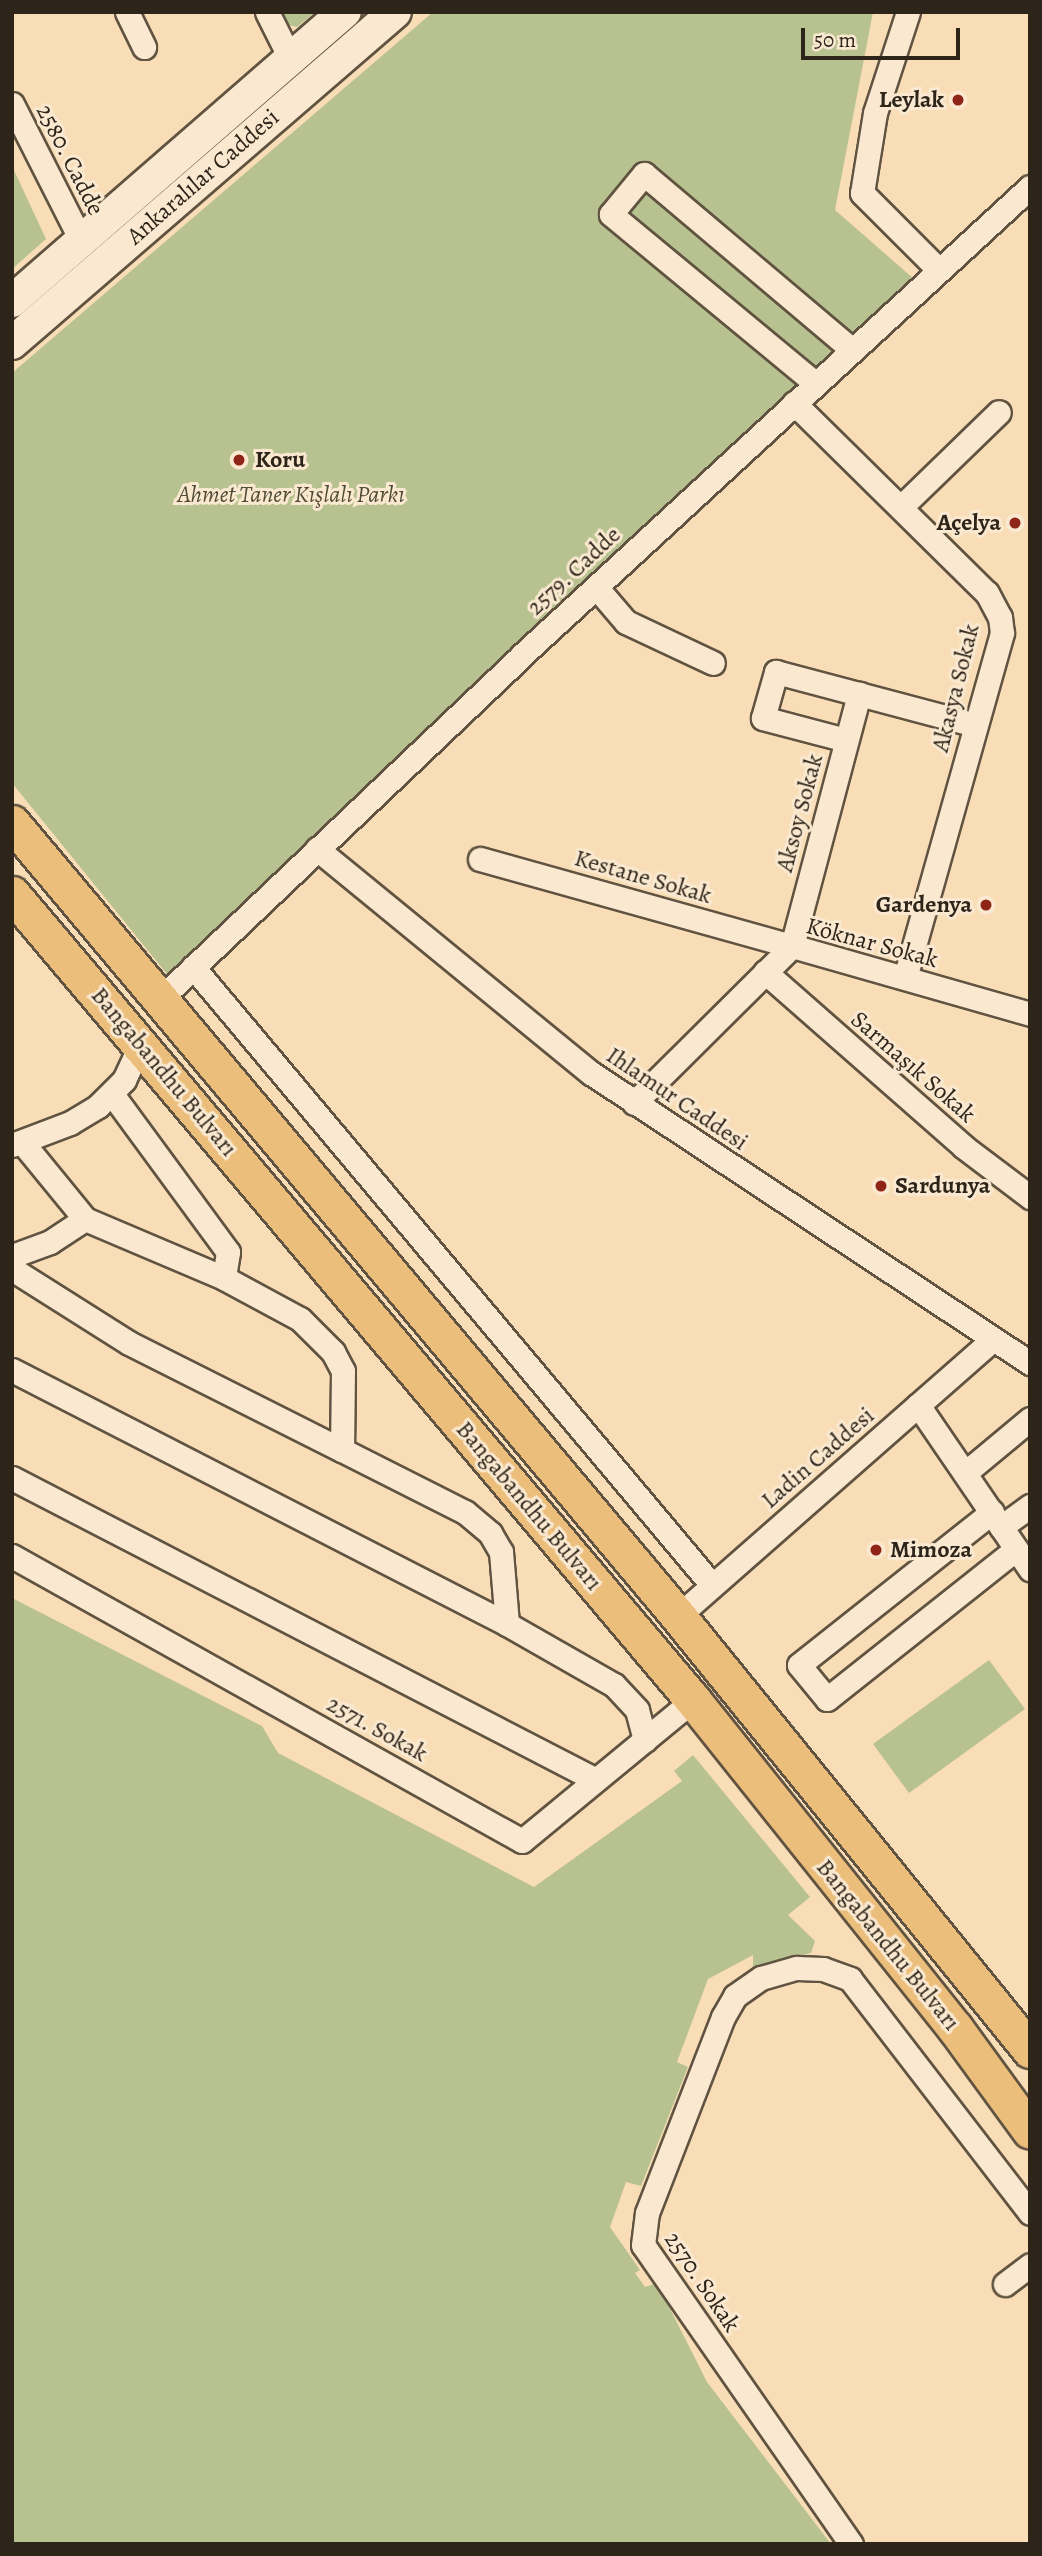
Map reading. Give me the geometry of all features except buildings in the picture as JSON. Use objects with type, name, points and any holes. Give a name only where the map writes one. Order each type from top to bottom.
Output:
[{"type":"main road","name":"Ankaralılar Caddesi","points":[[12,301],[345,12]]},
{"type":"main road","name":"Ankaralılar Caddesi","points":[[12,343],[395,12]]},
{"type":"main road","points":[[290,58],[313,82]]},
{"type":"main road","points":[[81,240],[104,262]]},
{"type":"main road","name":"Bangabandhu Bulvarı","points":[[12,823],[678,1616],[1030,2050]]},
{"type":"main road","name":"Bangabandhu Bulvarı","points":[[12,894],[693,1700],[955,2028],[1030,2131]]},
{"type":"main road","points":[[141,1044],[159,1000]]},
{"type":"street","points":[[127,12],[144,47]]},
{"type":"street","points":[[267,12],[290,58]]},
{"type":"street","points":[[908,12],[875,114],[862,194],[939,270]]},
{"type":"street","name":"2580. Cadde","points":[[12,104],[81,240]]},
{"type":"street","points":[[816,383],[611,214],[644,174],[852,350]]},
{"type":"street","name":"2579. Cadde","points":[[159,1000],[596,587],[1030,187]]},
{"type":"street","name":"Akasya Sokak","points":[[794,403],[987,593],[1000,617],[1002,633],[905,978]]},
{"type":"street","points":[[901,507],[999,412]]},
{"type":"street","points":[[596,587],[626,622],[713,663]]},
{"type":"street","points":[[846,740],[763,718],[776,672],[975,725]]},
{"type":"street","name":"Aksoy Sokak","points":[[792,946],[859,694]]},
{"type":"street","name":"Ihlamur Caddesi","points":[[317,849],[568,1056],[634,1103],[1030,1363]]},
{"type":"street","name":"Kestane Sokak","points":[[480,859],[792,946]]},
{"type":"street","name":"Köknar Sokak","points":[[634,1103],[792,946],[1030,1014]]},
{"type":"street","points":[[193,967],[712,1586]]},
{"type":"street","name":"Sarmaşık Sokak","points":[[765,972],[964,1147],[1030,1197]]},
{"type":"street","points":[[141,1044],[113,1094],[84,1116],[17,1143],[85,1219],[224,1278],[300,1319],[333,1352],[342,1371],[342,1450]]},
{"type":"street","points":[[113,1094],[228,1252],[224,1278]]},
{"type":"street","points":[[12,1256],[50,1242],[85,1219]]},
{"type":"street","points":[[12,1269],[128,1343],[465,1513],[490,1533],[502,1562],[508,1624]]},
{"type":"street","name":"Ladin Caddesi","points":[[678,1616],[992,1340]]},
{"type":"street","points":[[12,1370],[508,1624],[614,1685],[637,1710],[645,1740]]},
{"type":"street","points":[[918,1405],[1030,1569]]},
{"type":"street","points":[[965,1472],[1030,1419]]},
{"type":"street","points":[[12,1478],[596,1780]]},
{"type":"street","points":[[1016,1549],[827,1699],[799,1665],[996,1520],[1030,1506]]},
{"type":"street","name":"2571. Sokak","points":[[12,1556],[522,1841],[693,1700]]},
{"type":"street","name":"2570. Sokak","points":[[852,2544],[642,2238],[647,2213],[731,2002],[749,1985],[781,1970],[823,1969],[858,1984],[1030,2213]]},
{"type":"street","points":[[1005,2284],[1030,2265]]},
{"type":"green space","points":[[282,12],[315,12],[297,27],[288,25]]},
{"type":"green space","name":"Ahmet Taner Kışlalı Parkı","points":[[433,12],[873,12],[835,210],[922,286],[175,984],[12,783],[12,373]]},
{"type":"green space","points":[[12,166],[46,239],[12,269]]},
{"type":"green space","points":[[12,1598],[262,1726],[278,1753],[534,1887],[682,1781],[674,1771],[693,1755],[810,1897],[788,1915],[815,1941],[811,1953],[753,1968],[753,1955],[708,1979],[677,2062],[688,2067],[641,2186],[626,2182],[610,2227],[640,2270],[635,2273],[645,2287],[657,2283],[707,2382],[831,2544],[12,2544]]},
{"type":"green space","points":[[989,1660],[1025,1709],[909,1793],[873,1744]]},
{"type":"place","name":"Leylak","points":[[958,100]]},
{"type":"place","name":"Koru","points":[[239,460]]},
{"type":"place","name":"Açelya","points":[[1015,523]]},
{"type":"place","name":"Gardenya","points":[[986,905]]},
{"type":"place","name":"Sardunya","points":[[881,1186]]},
{"type":"place","name":"Mimoza","points":[[876,1550]]}]
